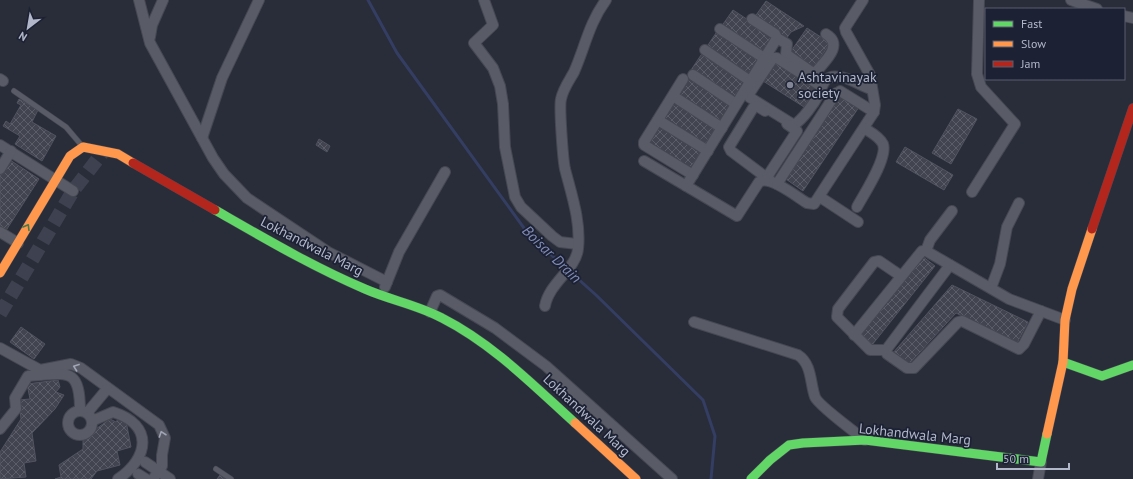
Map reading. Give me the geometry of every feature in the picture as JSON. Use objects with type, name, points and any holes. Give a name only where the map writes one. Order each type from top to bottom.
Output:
[{"type":"street","points":[[139,0],[150,43],[202,138],[224,174],[247,198],[328,252],[387,282]]},
{"type":"street","points":[[150,43],[152,25],[163,0]]},
{"type":"street","points":[[202,138],[222,78],[259,0]]},
{"type":"street","points":[[484,0],[493,25],[474,43],[493,68],[500,86],[503,104],[505,148],[515,197],[522,207],[552,236],[560,242],[578,248]]},
{"type":"street","points":[[545,306],[547,298],[555,284],[567,272],[578,248],[579,228],[572,188],[565,168],[560,101],[574,71],[597,11],[606,0]]},
{"type":"street","points":[[772,181],[797,131],[795,128],[757,106],[753,108],[729,147],[730,151],[772,181],[807,203],[814,204],[820,197],[874,112],[875,105],[871,89],[870,75],[846,32],[846,28],[863,0]]},
{"type":"street","points":[[972,192],[1015,124],[981,86],[977,74],[979,0]]},
{"type":"street","points":[[1071,0],[1094,8]]},
{"type":"street","points":[[752,19],[787,44],[786,54],[813,73],[816,72],[824,82]]},
{"type":"street","points":[[720,29],[764,58]]},
{"type":"street","points":[[816,72],[834,50],[832,38],[826,34]]},
{"type":"street","points":[[686,186],[777,38]]},
{"type":"street","points":[[705,50],[750,81]]},
{"type":"street","points":[[824,82],[777,58],[773,58],[749,94],[749,97],[794,125],[799,122],[818,94],[824,82],[839,76],[871,89]]},
{"type":"street","points":[[693,175],[644,145],[644,142],[673,96],[688,77],[736,104]]},
{"type":"street","points":[[772,181],[838,92],[874,112]]},
{"type":"street","points":[[673,96],[722,128]]},
{"type":"street","points":[[1038,479],[1063,362],[1065,320],[1072,289],[1133,108]]},
{"type":"street","points":[[658,120],[708,151]]},
{"type":"street","points":[[857,207],[881,162],[884,150],[882,142],[864,128]]},
{"type":"street","points":[[0,145],[73,191]]},
{"type":"street","points":[[0,273],[70,156],[83,147]]},
{"type":"street","name":"Lokhandwala Marg","points":[[83,147],[118,154],[276,245],[365,289],[383,294],[430,312],[470,334],[498,353],[632,478]]},
{"type":"street","points":[[0,169],[11,151]]},
{"type":"street","points":[[644,161],[737,216],[759,182],[763,180],[772,181]]},
{"type":"street","points":[[383,294],[399,252],[445,172]]},
{"type":"street","points":[[820,197],[858,222]]},
{"type":"street","points":[[991,288],[1000,264],[1007,227],[1019,203]]},
{"type":"street","points":[[854,335],[919,254],[926,251],[930,240],[952,211]]},
{"type":"street","points":[[0,232],[18,243]]},
{"type":"street","points":[[926,251],[1009,299],[1065,320]]},
{"type":"street","points":[[886,350],[870,350],[837,316],[838,310],[874,262],[879,261],[901,276]]},
{"type":"street","points":[[886,350],[950,265]]},
{"type":"street","points":[[430,312],[437,296],[440,295],[495,328],[546,366],[672,479]]},
{"type":"street","points":[[886,350],[887,354],[907,368],[914,368],[958,322],[962,321],[1019,349],[1024,344],[1041,312]]},
{"type":"street","points":[[694,322],[803,358],[808,367],[816,399],[865,440]]},
{"type":"street","points":[[0,348],[40,370],[70,364],[81,368],[107,389],[159,425],[165,438],[162,466],[156,475]]},
{"type":"street","points":[[14,356],[14,361],[23,367]]},
{"type":"street","points":[[1063,362],[1102,376],[1133,365]]},
{"type":"street","points":[[0,429],[16,409],[15,398],[28,376],[67,374],[76,380],[86,415]]},
{"type":"street","points":[[86,415],[107,389]]},
{"type":"street","points":[[86,415],[113,412],[122,415],[140,430],[143,436],[143,445],[139,456],[124,475],[118,479]]},
{"type":"street","name":"Lokhandwala Marg","points":[[751,479],[770,460],[789,446],[803,443],[865,440],[1041,462]]},
{"type":"street","points":[[145,462],[156,475],[170,479]]},
{"type":"lane","points":[[14,91],[66,127],[83,147]]},
{"type":"lane","points":[[216,469],[231,479]]},
{"type":"building","points":[[766,1],[804,26],[791,32],[786,39],[754,18]]},
{"type":"building","points":[[733,10],[774,37],[762,54],[721,27]]},
{"type":"building","points":[[807,28],[830,43],[813,69],[789,54]]},
{"type":"building","points":[[718,30],[759,57],[747,76],[706,48]]},
{"type":"building","points":[[703,52],[745,80],[733,98],[691,70]]},
{"type":"building","name":"Ashtavinayak society","points":[[776,62],[816,88],[804,107],[763,81]]},
{"type":"building","points":[[690,76],[732,104],[719,123],[677,96]]},
{"type":"building","points":[[839,93],[859,107],[803,191],[783,177]]},
{"type":"building","points":[[19,99],[38,110],[32,122],[56,136],[42,161],[15,144],[20,136],[3,126],[6,121],[10,124],[21,105],[17,103]]},
{"type":"building","points":[[674,100],[716,128],[704,146],[662,118]]},
{"type":"building","points":[[958,109],[977,119],[951,164],[932,153]]},
{"type":"building","points":[[661,123],[702,150],[690,169],[649,142]]},
{"type":"building","points":[[319,139],[330,146],[327,152],[316,145]]},
{"type":"building","points":[[905,147],[953,175],[944,190],[896,162]]},
{"type":"building","points":[[10,160],[39,179],[5,232],[0,229],[0,176]]},
{"type":"building","points":[[922,256],[935,266],[872,345],[860,335]]},
{"type":"building","points":[[952,285],[1028,322],[1017,343],[956,313],[907,366],[892,354]]},
{"type":"building","points":[[21,327],[45,344],[34,359],[10,342]]},
{"type":"building","points":[[58,380],[60,387],[56,392],[64,395],[55,409],[32,433],[36,461],[24,463],[26,477],[0,479],[0,452],[21,419],[19,400],[30,399],[27,384]]},
{"type":"building","points":[[110,419],[116,422],[118,419],[126,421],[131,447],[117,451],[120,465],[97,471],[91,479],[55,479],[61,477],[59,465],[83,449],[83,438]]},
{"type":"building","points":[[220,475],[226,479],[217,479]]},
{"type":"waterway","name":"Boisar Drain","points":[[368,0],[397,53],[529,235],[596,295],[703,400],[715,436],[711,479]]},
{"type":"tunnel","points":[[0,314],[73,191],[103,152]]},
{"type":"traffic: fast","points":[[215,210],[289,252],[327,271],[375,293],[433,313],[461,328],[512,366],[575,423]]},
{"type":"traffic: fast","points":[[1063,362],[1102,376],[1133,365]]},
{"type":"traffic: fast","points":[[751,479],[770,460],[789,445],[865,440],[1041,462],[1047,434]]},
{"type":"traffic: slow","points":[[0,273],[70,156],[83,147],[118,154],[133,163]]},
{"type":"traffic: slow","points":[[1047,434],[1063,362],[1065,320],[1072,289],[1092,229]]},
{"type":"traffic: slow","points":[[575,423],[636,479]]},
{"type":"traffic: jam","points":[[1092,229],[1133,108]]},
{"type":"traffic: jam","points":[[133,163],[215,210]]},
{"type":"place","name":"Ashtavinayak society","points":[[790,85]]}]
